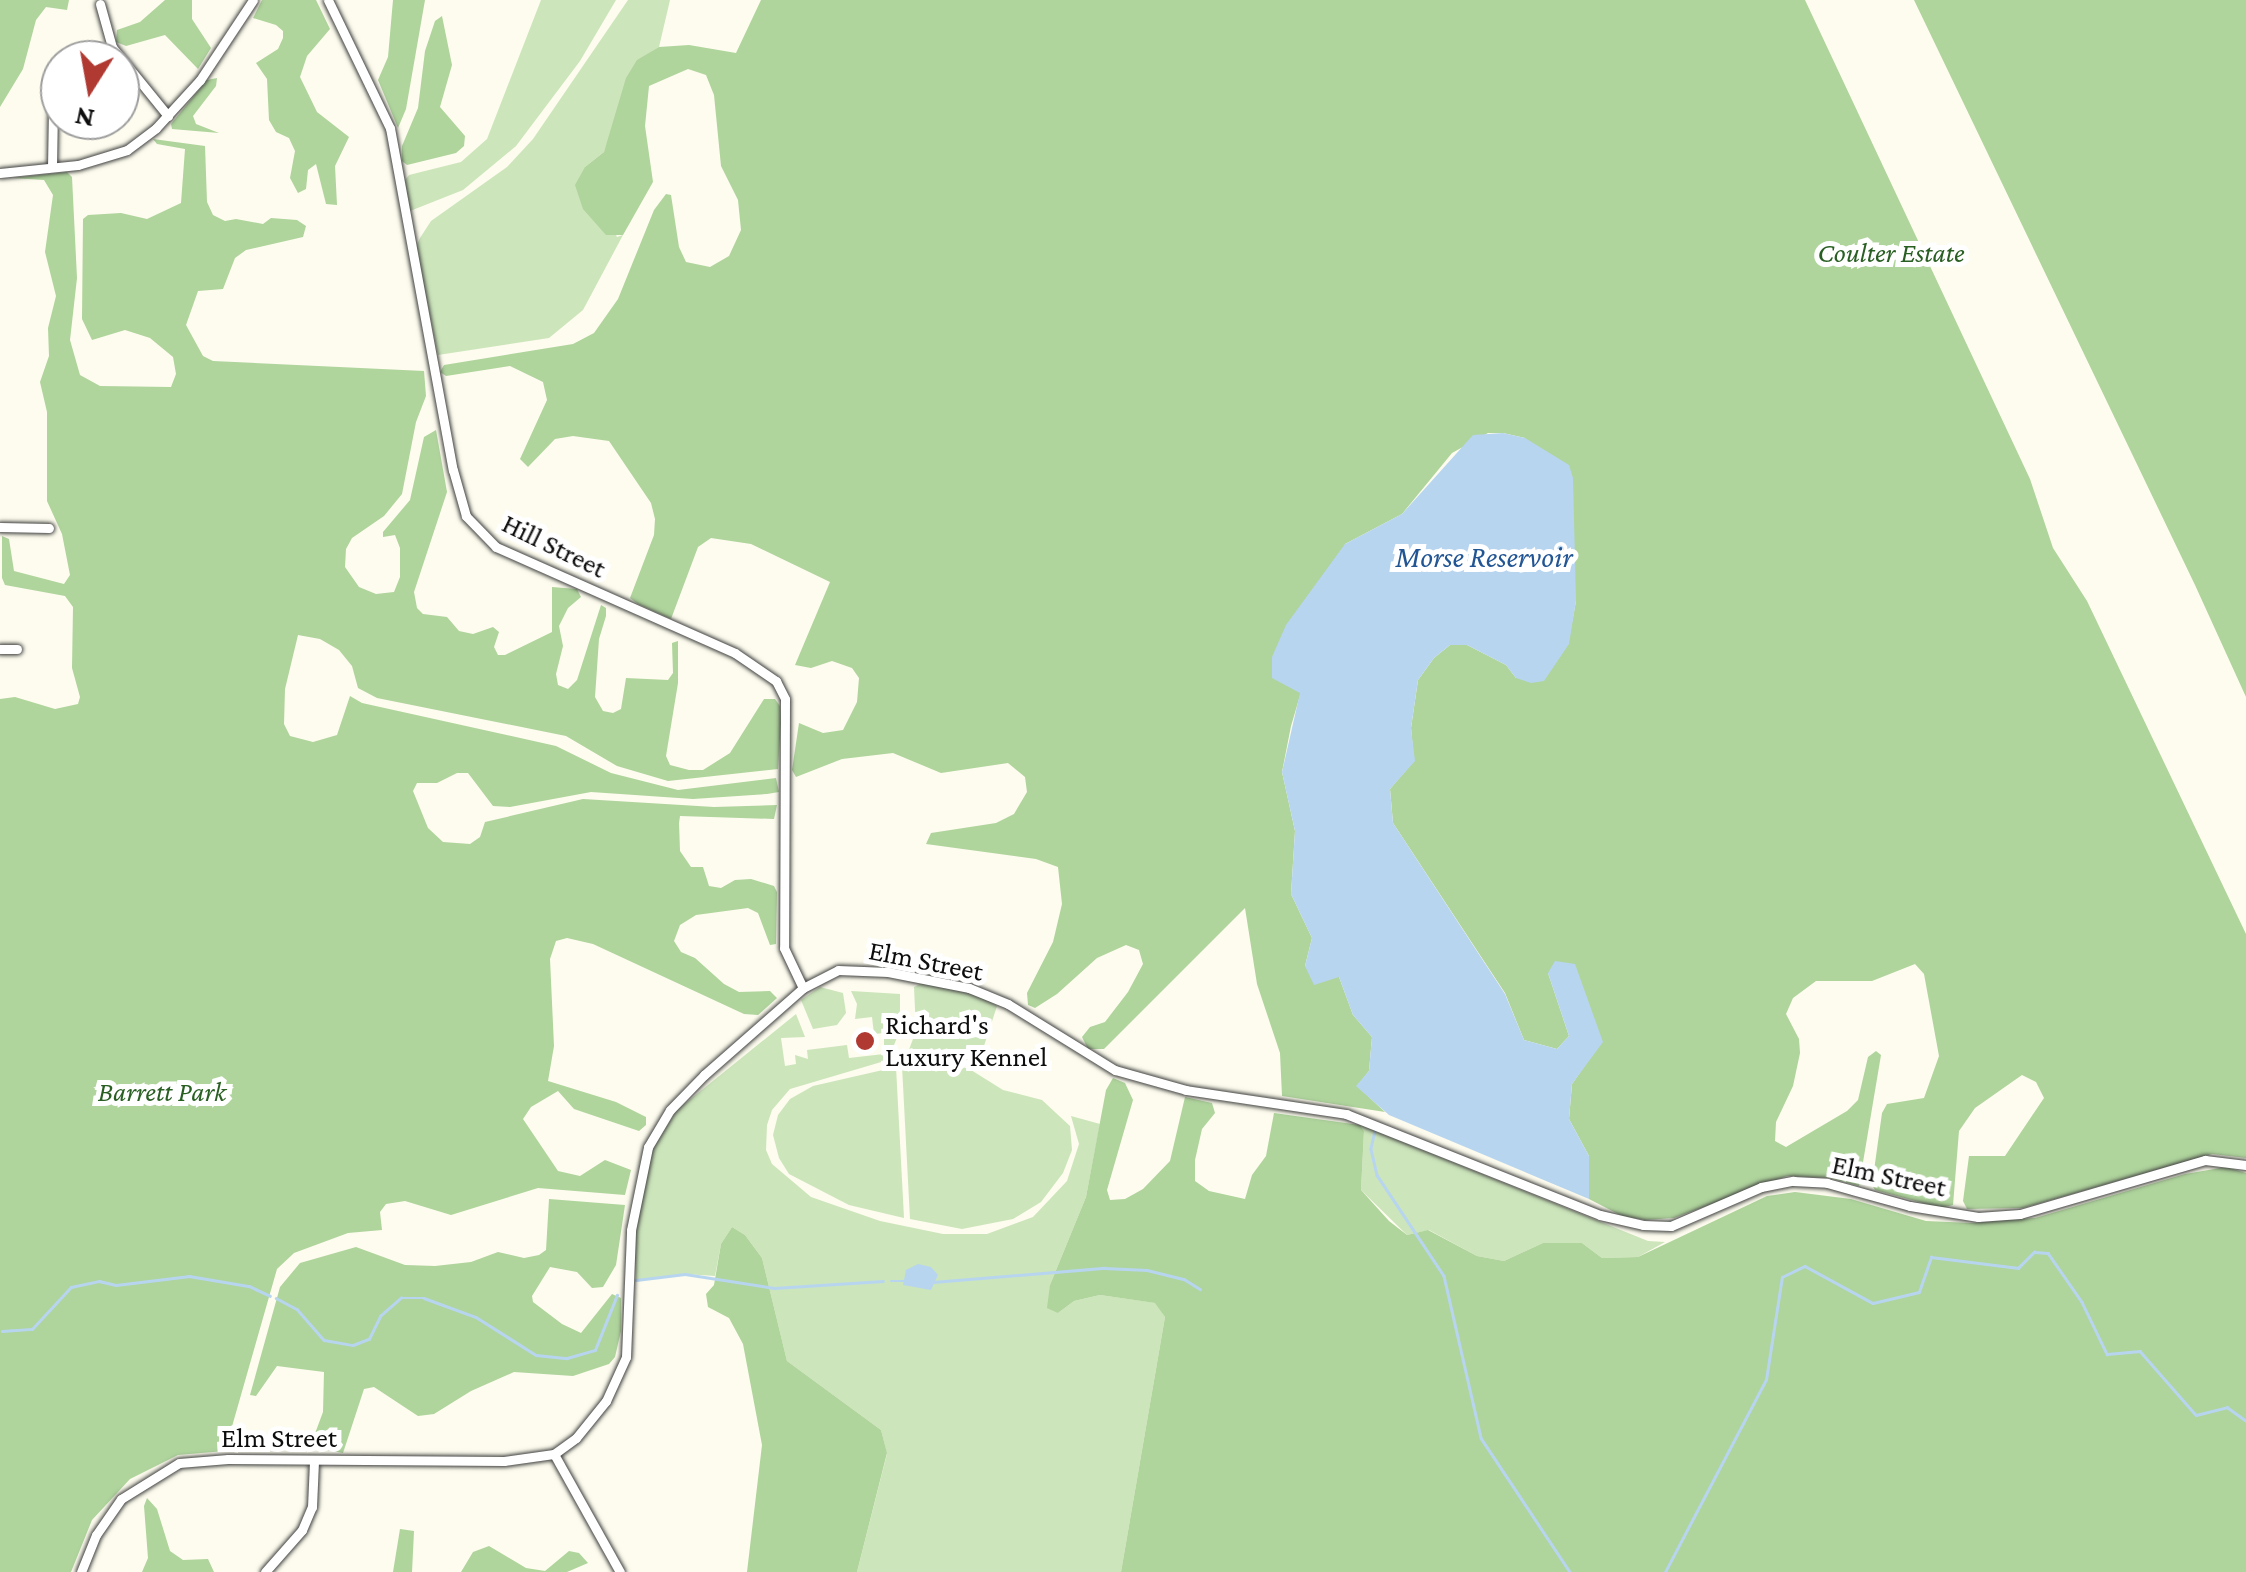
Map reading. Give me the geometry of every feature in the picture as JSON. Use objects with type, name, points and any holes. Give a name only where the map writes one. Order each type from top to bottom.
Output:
[{"type":"street","points":[[0,174],[110,158],[127,150],[168,116],[217,59],[253,0]]},
{"type":"street","name":"Hill Street","points":[[328,0],[390,128],[452,470],[466,516],[496,547],[760,667],[776,681],[785,699],[784,948],[803,988]]},
{"type":"street","points":[[100,4],[112,46],[168,116]]},
{"type":"street","points":[[52,140],[52,167]]},
{"type":"street","points":[[0,526],[49,528]]},
{"type":"street","points":[[0,648],[18,649]]},
{"type":"street","name":"Elm Street","points":[[81,1572],[96,1535],[121,1498],[180,1463],[228,1459],[504,1461],[554,1454],[576,1438],[606,1402],[626,1357],[631,1230],[648,1146],[670,1110],[803,988],[830,972],[849,969],[908,975],[969,988],[1008,1004],[1115,1070],[1186,1090],[1346,1114],[1600,1215],[1644,1225],[1671,1226],[1760,1187],[1793,1182],[1826,1183],[1910,1206],[1978,1217],[2020,1214],[2205,1160],[2246,1165]]},
{"type":"street","points":[[554,1454],[620,1572]]},
{"type":"street","points":[[265,1572],[302,1530],[312,1506],[314,1461]]},
{"type":"green space","points":[[0,0],[69,0],[67,10],[46,7],[36,20],[23,69],[0,107]]},
{"type":"green space","points":[[165,0],[192,0],[192,19],[211,48],[198,69],[165,35],[140,42],[116,40],[117,30],[140,22]]},
{"type":"green space","points":[[262,0],[316,0],[330,29],[307,56],[300,77],[317,112],[349,137],[335,166],[337,205],[326,204],[316,164],[308,170],[306,189],[298,193],[290,178],[295,151],[289,138],[276,132],[269,120],[267,79],[256,63],[278,49],[283,31],[253,18]]},
{"type":"green space","points":[[393,0],[425,0],[406,109],[398,128],[378,80],[388,57]]},
{"type":"green space","points":[[541,0],[616,0],[580,61],[516,146],[463,190],[410,211],[405,180],[409,175],[461,162],[487,139]]},
{"type":"green space","points":[[628,0],[670,0],[659,47],[637,61],[604,152],[585,167],[617,237],[623,235],[583,310],[549,338],[438,355],[416,247],[420,238],[431,221],[507,167],[533,139]]},
{"type":"green space","name":"Coulter Estate","points":[[761,0],[1805,0],[2030,479],[2053,548],[2087,601],[2246,934],[2246,1158],[2212,1154],[2023,1208],[1967,1209],[1963,1201],[1969,1156],[2005,1156],[2044,1098],[2036,1082],[2022,1075],[1975,1108],[1959,1131],[1953,1205],[1941,1208],[1875,1190],[1872,1185],[1882,1113],[1887,1104],[1924,1098],[1939,1056],[1924,974],[1915,964],[1872,981],[1816,981],[1793,998],[1786,1014],[1799,1039],[1800,1053],[1793,1086],[1776,1122],[1775,1141],[1786,1147],[1847,1111],[1858,1100],[1868,1057],[1876,1051],[1881,1055],[1859,1186],[1829,1178],[1787,1176],[1674,1218],[1645,1220],[1622,1216],[1589,1199],[1589,1156],[1569,1119],[1572,1084],[1602,1041],[1548,973],[1569,1036],[1557,1049],[1524,1040],[1505,993],[1393,823],[1390,789],[1414,761],[1411,728],[1418,680],[1434,658],[1450,645],[1467,645],[1506,665],[1516,678],[1568,644],[1576,601],[1525,438],[1503,433],[1488,433],[1452,453],[1402,514],[1345,544],[1291,726],[1282,772],[1295,831],[1291,894],[1312,938],[1305,966],[1339,977],[1353,1015],[1372,1037],[1369,1071],[1357,1086],[1385,1112],[1282,1096],[1280,1053],[1257,984],[1245,908],[1104,1049],[1088,1049],[1082,1037],[1090,1027],[1105,1022],[1128,992],[1143,964],[1139,950],[1126,945],[1097,958],[1057,994],[1035,1008],[1028,1005],[1027,993],[1053,942],[1062,904],[1058,867],[1036,859],[926,844],[931,833],[996,823],[1014,814],[1027,792],[1025,777],[1008,763],[941,773],[893,753],[842,759],[796,777],[792,770],[799,723],[823,733],[843,730],[857,702],[859,678],[852,668],[832,661],[811,668],[795,665],[830,582],[751,544],[711,538],[698,547],[671,619],[638,604],[630,598],[654,535],[655,519],[651,503],[609,441],[573,436],[555,439],[528,467],[520,459],[547,400],[543,382],[510,366],[446,376],[440,372],[444,365],[573,344],[594,333],[618,299],[654,210],[666,194],[671,195],[679,247],[686,262],[710,267],[729,256],[741,230],[738,200],[721,166],[714,95],[706,75],[688,69],[649,86],[645,126],[653,182],[623,235],[606,235],[583,209],[575,185],[585,167],[604,152],[626,78],[637,60],[659,47],[689,45],[736,53]]},
{"type":"green space","points":[[1914,0],[2246,0],[2246,697],[2195,585]]},
{"type":"green space","points":[[442,16],[452,65],[440,107],[465,136],[464,146],[456,153],[407,165],[402,161],[402,146],[418,108],[425,51],[435,21]]},
{"type":"green space","points":[[217,78],[216,86],[193,116],[196,124],[219,133],[172,129],[171,124],[207,80]]},
{"type":"green space","name":"Barrett Park","points":[[153,139],[205,146],[207,202],[213,215],[225,221],[263,224],[271,218],[297,220],[306,226],[303,237],[246,250],[235,258],[223,289],[198,291],[186,325],[203,356],[213,361],[424,371],[426,396],[416,422],[402,494],[384,516],[352,538],[346,549],[345,567],[359,587],[376,594],[394,592],[400,577],[400,548],[395,535],[383,537],[383,532],[410,500],[424,437],[436,430],[447,492],[414,592],[417,608],[423,614],[447,617],[459,631],[473,634],[493,627],[499,632],[494,647],[498,655],[505,655],[552,632],[552,587],[577,589],[581,597],[568,608],[559,626],[563,646],[556,674],[558,685],[568,689],[577,680],[601,605],[606,608],[606,616],[599,639],[595,697],[603,711],[613,713],[621,709],[626,678],[668,680],[673,673],[672,643],[678,641],[678,683],[666,756],[670,765],[703,770],[730,753],[764,699],[775,699],[780,706],[781,723],[778,769],[668,781],[617,766],[566,736],[377,698],[358,688],[352,666],[339,650],[320,639],[298,635],[285,689],[284,724],[290,736],[313,742],[337,735],[350,696],[362,703],[556,746],[611,773],[678,790],[776,778],[779,792],[767,794],[693,799],[591,792],[510,807],[493,806],[468,773],[457,773],[437,783],[417,783],[413,791],[428,828],[443,842],[470,844],[480,837],[485,822],[583,799],[714,807],[777,805],[774,819],[680,816],[679,823],[680,851],[691,867],[703,867],[709,886],[721,888],[735,880],[751,879],[774,886],[776,944],[770,945],[758,913],[748,908],[696,915],[680,925],[674,941],[681,952],[695,958],[724,984],[739,992],[770,991],[777,998],[758,1015],[744,1014],[593,944],[567,938],[556,941],[550,959],[554,1046],[548,1081],[616,1102],[646,1117],[646,1125],[639,1131],[574,1109],[558,1091],[531,1107],[523,1119],[558,1171],[580,1176],[605,1160],[631,1170],[625,1195],[538,1188],[451,1215],[405,1201],[386,1204],[380,1212],[382,1230],[348,1233],[294,1253],[277,1269],[225,1451],[178,1455],[130,1479],[92,1520],[71,1572],[0,1572],[0,699],[15,697],[55,709],[78,704],[80,697],[72,668],[73,607],[65,596],[5,585],[2,578],[2,536],[9,539],[14,571],[64,584],[70,575],[62,534],[47,501],[47,412],[40,382],[49,356],[48,328],[56,296],[45,252],[53,195],[44,180],[12,178],[67,172],[72,177],[77,278],[70,340],[80,375],[100,386],[171,387],[176,374],[173,357],[150,338],[125,330],[92,340],[82,319],[83,219],[88,215],[121,213],[147,219],[181,203],[185,149],[157,144]]},
{"type":"green space","points":[[922,983],[977,995],[997,1006],[982,1052],[983,1065],[942,1055],[907,1055],[916,1031],[914,987]]},
{"type":"green space","points":[[820,987],[843,993],[846,1013],[837,1025],[813,1029],[801,1000]]},
{"type":"green space","points":[[851,991],[900,994],[900,1030],[888,1060],[790,1089],[772,1110],[767,1125],[766,1150],[772,1164],[811,1197],[880,1221],[943,1234],[987,1234],[1033,1217],[1067,1181],[1079,1144],[1071,1116],[1100,1124],[1086,1197],[1050,1285],[1058,1313],[1074,1301],[1100,1295],[1156,1303],[1165,1317],[1121,1572],[857,1572],[887,1454],[881,1430],[787,1361],[762,1258],[745,1235],[732,1227],[721,1244],[715,1276],[685,1274],[636,1280],[634,1240],[650,1154],[677,1110],[796,1014],[805,1037],[781,1038],[785,1066],[796,1064],[795,1055],[808,1059],[807,1050],[847,1045],[849,1058],[884,1054],[884,1033],[874,1034],[872,1017],[855,1019],[857,1004]]},
{"type":"green space","points":[[948,1062],[971,1070],[1003,1090],[1042,1100],[1070,1126],[1072,1150],[1063,1173],[1041,1202],[1013,1219],[962,1229],[910,1219],[902,1066]]},
{"type":"green space","points":[[896,1067],[904,1218],[849,1205],[789,1174],[779,1158],[773,1135],[778,1115],[790,1099],[813,1086]]},
{"type":"green space","points":[[1113,1078],[1125,1083],[1133,1100],[1107,1190],[1110,1200],[1125,1199],[1143,1189],[1170,1161],[1185,1097],[1212,1103],[1215,1113],[1202,1129],[1195,1160],[1195,1181],[1209,1191],[1245,1199],[1252,1175],[1266,1156],[1274,1113],[1360,1125],[1364,1131],[1361,1190],[1389,1221],[1407,1235],[1428,1230],[1477,1256],[1504,1261],[1543,1243],[1582,1243],[1602,1258],[1638,1257],[1767,1196],[1795,1192],[1851,1199],[1926,1221],[1971,1223],[2035,1218],[2185,1174],[2226,1167],[2246,1173],[2246,1572],[1121,1572],[1165,1317],[1155,1303],[1100,1295],[1074,1301],[1058,1313],[1047,1308],[1050,1285],[1086,1197],[1106,1090]]},
{"type":"green space","points":[[1360,1125],[1648,1241],[1665,1242],[1638,1257],[1602,1258],[1582,1243],[1543,1243],[1504,1261],[1477,1256],[1429,1230],[1407,1235],[1361,1190],[1364,1131]]},
{"type":"green space","points":[[549,1199],[625,1205],[616,1265],[603,1287],[592,1288],[577,1272],[550,1267],[532,1296],[533,1302],[562,1324],[581,1333],[612,1294],[621,1298],[621,1331],[615,1357],[609,1364],[573,1376],[514,1372],[471,1391],[434,1414],[418,1416],[374,1387],[364,1389],[343,1453],[310,1447],[323,1412],[324,1372],[277,1366],[256,1396],[250,1395],[280,1287],[300,1263],[356,1247],[405,1265],[471,1262],[498,1252],[524,1258],[539,1255],[546,1250]]},
{"type":"green space","points":[[732,1227],[745,1235],[762,1258],[787,1361],[881,1430],[887,1453],[857,1572],[747,1572],[762,1445],[743,1344],[729,1318],[708,1307],[706,1294],[714,1285],[721,1244]]},
{"type":"green space","points":[[147,1498],[157,1509],[170,1551],[183,1560],[208,1559],[214,1572],[142,1572],[148,1558],[144,1506]]},
{"type":"green space","points":[[400,1529],[414,1531],[412,1572],[393,1572]]},
{"type":"green space","points":[[489,1546],[526,1568],[545,1571],[569,1551],[579,1553],[588,1563],[567,1572],[461,1572],[473,1552]]},
{"type":"water","name":"Morse Reservoir","points":[[1503,433],[1525,438],[1569,465],[1573,478],[1576,601],[1569,644],[1544,681],[1531,683],[1516,678],[1506,665],[1467,645],[1450,645],[1434,658],[1418,680],[1411,728],[1415,761],[1390,789],[1393,823],[1505,994],[1524,1040],[1557,1049],[1569,1036],[1548,973],[1555,961],[1575,964],[1603,1042],[1572,1084],[1569,1119],[1589,1156],[1589,1199],[1389,1115],[1356,1086],[1369,1071],[1372,1037],[1353,1015],[1339,977],[1314,985],[1305,966],[1312,938],[1291,894],[1295,831],[1282,772],[1300,693],[1272,678],[1272,657],[1286,625],[1345,544],[1402,514],[1473,435]]},
{"type":"water","points":[[918,1264],[931,1267],[938,1275],[931,1290],[903,1285],[906,1270]]},
{"type":"waterway","points":[[1375,1131],[1371,1149],[1377,1175],[1444,1276],[1481,1438],[1570,1572]]},
{"type":"waterway","points":[[1665,1572],[1766,1380],[1782,1277],[1805,1266],[1873,1303],[1919,1292],[1931,1257],[2018,1268],[2034,1252],[2048,1253],[2082,1302],[2107,1354],[2140,1351],[2196,1415],[2227,1407],[2246,1421]]},
{"type":"waterway","points":[[933,1282],[1104,1268],[1147,1270],[1184,1279],[1200,1289]]},
{"type":"waterway","points":[[636,1280],[685,1274],[774,1288],[883,1281]]},
{"type":"waterway","points":[[2,1331],[32,1329],[71,1287],[99,1281],[116,1285],[189,1276],[249,1286],[270,1296]]},
{"type":"waterway","points":[[891,1281],[905,1281]]},
{"type":"waterway","points":[[276,1298],[297,1309],[324,1340],[353,1345],[369,1339],[380,1316],[401,1298],[424,1298],[476,1317],[536,1355],[567,1358],[595,1350],[617,1295]]},
{"type":"place","name":"Richard's Luxury Kennel","points":[[865,1041]]}]
